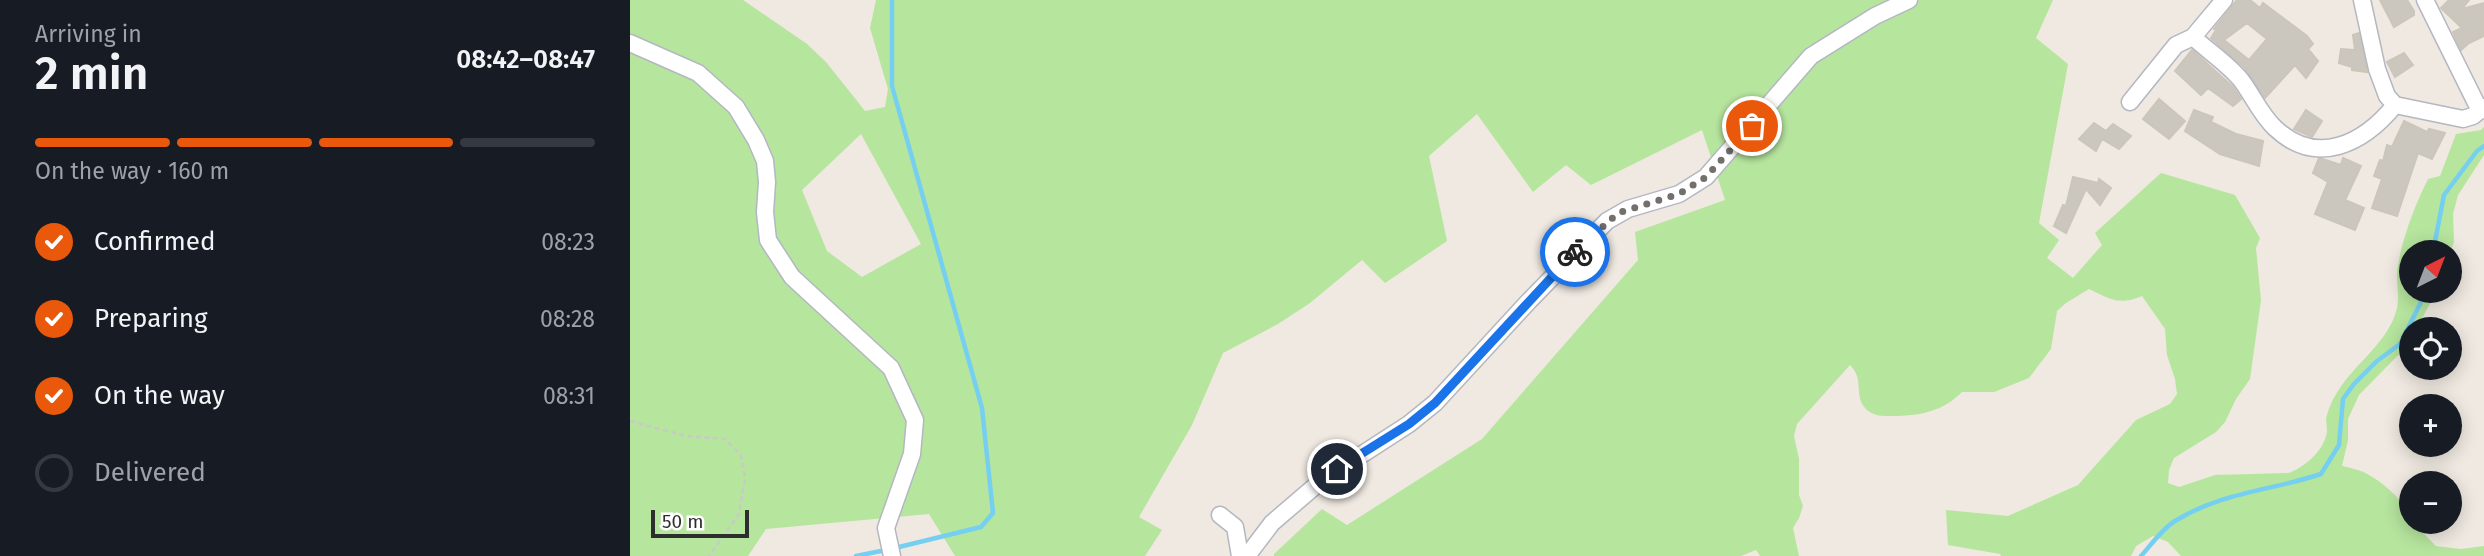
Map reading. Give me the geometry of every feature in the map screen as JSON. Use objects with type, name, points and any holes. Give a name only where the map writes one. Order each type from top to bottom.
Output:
[{"type":"street","points":[[1247,556],[1272,523],[1321,481],[1409,424],[1435,403],[1607,221],[1628,209],[1679,194],[1706,177],[1811,56],[1875,16],[1909,0]]},
{"type":"street","points":[[2130,102],[2176,45],[2193,37],[2224,0]]},
{"type":"street","points":[[2361,0],[2377,69],[2387,96],[2395,105],[2463,119],[2482,109],[2425,0]]},
{"type":"street","points":[[2193,37],[2240,79],[2275,128],[2304,146],[2316,149],[2346,144],[2379,124],[2395,105]]},
{"type":"street","points":[[630,43],[698,73],[736,107],[757,140],[765,161],[768,240],[792,277],[891,368],[915,420],[912,454],[886,528],[892,556]]},
{"type":"street","points":[[1220,515],[1235,527],[1240,556]]},
{"type":"path","points":[[630,421],[686,436],[725,439],[741,455],[745,478],[739,514],[709,556]]},
{"type":"green space","points":[[630,0],[743,0],[807,44],[826,62],[865,111],[885,107],[888,89],[870,28],[876,0],[2053,0],[2036,38],[2068,64],[2039,223],[2059,240],[2047,258],[2073,278],[2102,245],[2095,233],[2161,173],[2235,195],[2260,238],[2256,248],[2261,300],[2250,379],[2225,422],[2216,432],[2174,458],[2168,483],[2179,487],[2215,475],[2289,473],[2308,462],[2323,445],[2327,431],[2326,417],[2335,396],[2380,342],[2393,320],[2398,303],[2399,259],[2399,303],[2430,303],[2423,317],[2399,317],[2399,354],[2359,395],[2348,419],[2348,440],[2342,466],[2366,473],[2399,500],[2399,534],[2424,534],[2436,546],[2461,549],[2484,546],[2484,556],[2181,556],[2168,542],[2153,536],[2136,546],[2131,556],[2001,556],[1948,545],[1946,510],[2008,516],[2078,485],[2136,420],[2170,404],[2177,394],[2167,355],[2165,329],[2142,296],[2120,301],[2089,289],[2057,311],[2051,349],[2029,378],[1994,392],[1962,392],[1946,404],[1920,414],[1878,415],[1862,404],[1857,376],[1850,365],[1797,424],[1794,436],[1799,459],[1799,495],[1803,506],[1793,528],[1799,556],[1760,556],[1756,550],[1741,556],[1274,556],[1322,509],[1347,525],[1482,439],[1638,260],[1635,232],[1725,200],[1702,130],[1591,185],[1566,165],[1533,192],[1477,114],[1429,156],[1447,241],[1385,283],[1362,260],[1310,303],[1278,324],[1223,353],[1192,425],[1139,517],[1162,530],[1145,556],[955,556],[929,514],[766,529],[748,556],[630,556]],"holes":[[[861,134],[921,244],[862,277],[827,251],[802,190]]]},
{"type":"green space","points":[[2484,127],[2484,155],[2458,195],[2453,214],[2454,240],[2404,240],[2428,179],[2440,176],[2456,134],[2481,130]]},
{"type":"building","points":[[2237,0],[2250,0],[2260,8],[2263,3],[2307,36],[2313,44],[2308,49],[2318,61],[2306,78],[2295,65],[2265,98],[2244,67],[2211,38],[2216,30],[2214,29]],"holes":[[[2247,23],[2267,39],[2249,60],[2224,40]]]},
{"type":"building","points":[[2380,0],[2407,0],[2414,15],[2394,27]]},
{"type":"building","points":[[2449,0],[2469,0],[2462,9],[2484,3],[2484,36],[2461,50],[2453,32],[2462,28],[2441,8]]},
{"type":"building","points":[[2359,33],[2367,72],[2352,70],[2352,67],[2339,63],[2341,49],[2355,50],[2353,35]]},
{"type":"building","points":[[2192,50],[2233,87],[2241,99],[2233,106],[2208,88],[2201,95],[2175,71]]},
{"type":"building","points":[[2404,53],[2413,65],[2395,77],[2387,62]]},
{"type":"building","points":[[2159,99],[2185,121],[2169,139],[2143,119]]},
{"type":"building","points":[[2194,110],[2213,117],[2211,122],[2236,134],[2263,141],[2259,166],[2220,154],[2185,131]]},
{"type":"building","points":[[2306,110],[2322,121],[2312,137],[2294,129]]},
{"type":"building","points":[[2404,121],[2427,132],[2429,129],[2445,133],[2432,159],[2418,153],[2397,216],[2372,208],[2382,179],[2374,176],[2380,160],[2383,161],[2387,145],[2392,147]]},
{"type":"building","points":[[2094,123],[2106,131],[2113,124],[2131,136],[2119,149],[2102,139],[2096,151],[2079,139]]},
{"type":"building","points":[[2319,158],[2341,165],[2343,158],[2361,166],[2345,200],[2364,208],[2355,230],[2315,214],[2328,182],[2313,173]]},
{"type":"building","points":[[2073,177],[2098,183],[2099,179],[2111,188],[2100,205],[2086,189],[2066,233],[2054,226],[2063,205],[2066,206]]},
{"type":"waterway","points":[[892,0],[892,86],[982,408],[993,513],[981,527],[895,548]]},
{"type":"waterway","points":[[2435,240],[2444,195],[2477,151],[2484,146]]},
{"type":"waterway","points":[[2141,556],[2166,528],[2193,511],[2228,498],[2321,474],[2339,445],[2343,399],[2377,361],[2400,344],[2420,303]]},
{"type":"waterway","points":[[856,556],[886,550]]},
{"type":"way so far","points":[[1575,252],[1618,213],[1679,194],[1706,177],[1752,126]]},
{"type":"route","points":[[1337,469],[1423,414],[1575,252]]}]
